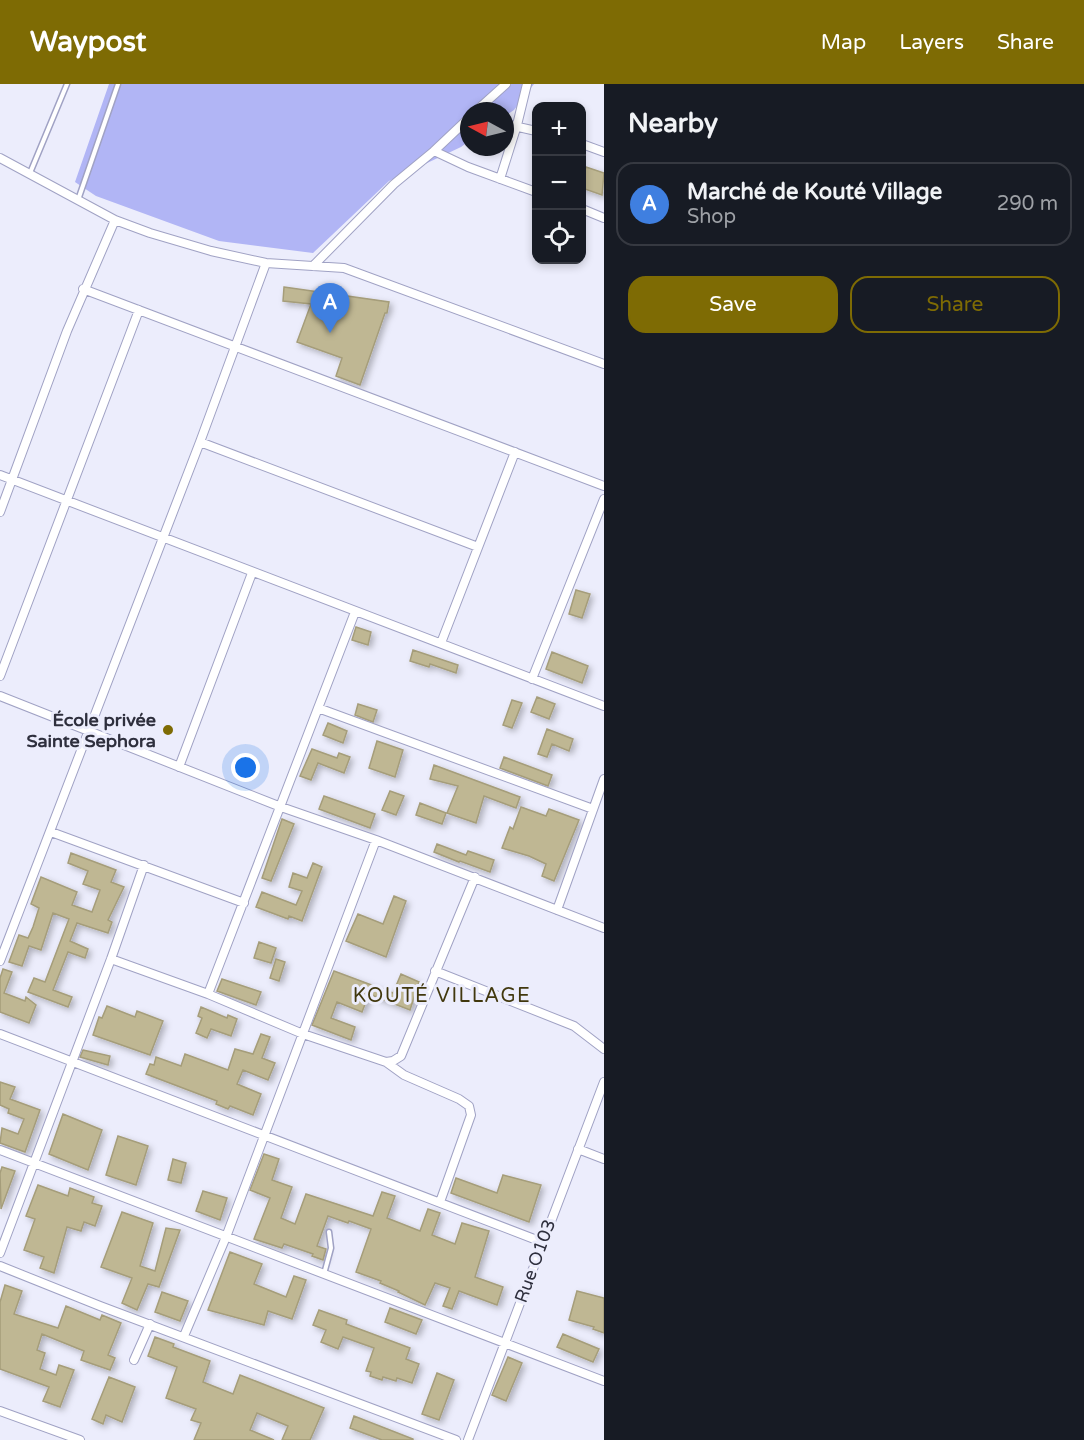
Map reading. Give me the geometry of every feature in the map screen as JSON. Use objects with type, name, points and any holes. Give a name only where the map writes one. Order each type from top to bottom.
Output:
[{"type":"street","points":[[486,102],[506,84]]},
{"type":"street","points":[[500,179],[517,126],[527,84]]},
{"type":"street","points":[[514,126],[532,129]]},
{"type":"street","points":[[313,266],[400,178],[460,127]]},
{"type":"street","points":[[586,145],[604,152]]},
{"type":"street","points":[[434,151],[532,190]]},
{"type":"street","points":[[0,158],[115,220],[182,243],[266,263],[344,268],[604,364]]},
{"type":"street","points":[[584,210],[604,218]]},
{"type":"street","points":[[0,512],[83,289],[115,220]]},
{"type":"street","points":[[0,962],[200,442],[266,263]]},
{"type":"street","points":[[83,289],[604,486]]},
{"type":"street","points":[[0,676],[139,310]]},
{"type":"street","points":[[200,442],[478,548]]},
{"type":"street","points":[[441,643],[515,452]]},
{"type":"street","points":[[0,476],[604,706]]},
{"type":"street","points":[[532,679],[604,499]]},
{"type":"street","points":[[179,768],[252,573]]},
{"type":"street","points":[[208,994],[356,612]]},
{"type":"street","points":[[0,696],[179,768],[475,877],[604,928]]},
{"type":"street","points":[[318,708],[593,809]]},
{"type":"street","points":[[557,910],[604,779]]},
{"type":"street","points":[[51,832],[244,903]]},
{"type":"street","points":[[184,1336],[226,1237],[376,840]]},
{"type":"street","points":[[0,1253],[73,1062],[144,865]]},
{"type":"street","points":[[386,1062],[401,1056],[475,877]]},
{"type":"street","points":[[111,959],[208,994],[303,1034],[386,1062],[404,1076],[459,1099],[469,1107],[471,1115],[440,1202]]},
{"type":"street","points":[[435,971],[574,1026],[604,1049]]},
{"type":"street","points":[[0,1034],[542,1242]]},
{"type":"street","name":"Rue O103","points":[[468,1440],[604,1082]]},
{"type":"street","points":[[578,1149],[604,1159]]},
{"type":"street","points":[[0,1150],[505,1343],[603,1377]]},
{"type":"street","points":[[0,1266],[456,1440]]},
{"type":"street","points":[[134,1360],[150,1324]]},
{"type":"street","points":[[0,1411],[80,1440]]},
{"type":"lane","points":[[30,174],[67,84]]},
{"type":"lane","points":[[77,201],[118,84]]},
{"type":"lane","points":[[324,1274],[331,1248],[329,1232]]},
{"type":"shaded area","points":[[109,84],[534,84],[514,110],[514,102],[460,102],[460,147],[389,181],[313,253],[219,241],[96,196],[75,182]]},
{"type":"building","points":[[586,167],[604,173],[602,195],[586,189]]},
{"type":"building","points":[[284,287],[389,302],[360,385],[336,376],[342,358],[297,342],[311,304],[283,301]]},
{"type":"building","points":[[576,590],[590,594],[582,618],[569,614]]},
{"type":"building","points":[[356,627],[371,632],[368,645],[352,640]]},
{"type":"building","points":[[413,650],[458,665],[456,673],[430,664],[429,667],[410,661]]},
{"type":"building","points":[[552,652],[588,666],[582,683],[546,669]]},
{"type":"building","points":[[537,697],[555,704],[549,719],[531,712]]},
{"type":"building","points":[[512,700],[522,703],[512,728],[503,725]]},
{"type":"building","points":[[358,704],[377,710],[373,722],[355,715]]},
{"type":"building","points":[[328,723],[347,731],[343,743],[323,735]]},
{"type":"building","points":[[547,729],[573,739],[569,751],[552,744],[547,757],[538,754]]},
{"type":"building","points":[[377,741],[403,750],[395,777],[369,768]]},
{"type":"building","points":[[312,749],[337,758],[339,753],[350,757],[344,773],[318,763],[311,780],[300,776]]},
{"type":"building","points":[[504,757],[552,775],[548,786],[500,768]]},
{"type":"building","points":[[434,765],[520,797],[516,808],[484,796],[476,823],[447,813],[458,786],[430,779]]},
{"type":"building","points":[[390,791],[404,796],[396,815],[382,810]]},
{"type":"building","points":[[324,796],[375,814],[370,828],[319,809]]},
{"type":"building","points":[[420,803],[446,813],[442,824],[416,815]]},
{"type":"building","points":[[521,807],[546,816],[549,809],[579,820],[554,881],[542,876],[546,864],[502,848],[510,827],[513,829]]},
{"type":"building","points":[[282,819],[294,824],[271,881],[262,878]]},
{"type":"building","points":[[437,844],[466,855],[468,851],[494,860],[490,872],[434,852]]},
{"type":"building","points":[[71,853],[116,870],[111,882],[124,887],[108,920],[112,922],[108,933],[77,923],[70,941],[88,949],[85,958],[68,952],[53,990],[72,997],[68,1007],[28,992],[34,978],[45,982],[69,919],[53,913],[41,950],[29,946],[22,966],[9,962],[19,935],[28,938],[33,927],[39,908],[31,904],[41,877],[77,892],[72,905],[92,912],[100,890],[83,884],[88,871],[68,863]]},
{"type":"building","points":[[313,863],[322,867],[302,921],[289,916],[288,919],[256,907],[262,892],[296,905],[302,891],[289,887],[293,873],[307,878]]},
{"type":"building","points":[[394,896],[406,901],[386,957],[346,941],[358,914],[383,924]]},
{"type":"building","points":[[259,942],[276,948],[271,963],[254,958]]},
{"type":"building","points":[[276,959],[285,962],[279,981],[270,978]]},
{"type":"building","points":[[3,969],[12,972],[4,993],[25,1001],[26,997],[36,1005],[29,1023],[0,1012],[0,978]]},
{"type":"building","points":[[334,971],[393,993],[401,974],[419,982],[410,1010],[369,994],[362,1012],[337,1002],[331,1018],[355,1027],[351,1040],[312,1025]]},
{"type":"building","points":[[222,979],[261,992],[256,1005],[217,991]]},
{"type":"building","points":[[107,1006],[135,1017],[137,1011],[163,1021],[150,1055],[93,1035],[99,1017],[102,1018]]},
{"type":"building","points":[[201,1007],[227,1018],[228,1015],[237,1019],[231,1036],[211,1029],[207,1038],[196,1033],[202,1018],[198,1016]]},
{"type":"building","points":[[261,1034],[270,1037],[262,1058],[275,1063],[268,1080],[243,1070],[237,1084],[261,1094],[253,1115],[230,1106],[228,1109],[216,1104],[217,1101],[146,1074],[150,1064],[154,1065],[156,1057],[181,1066],[185,1054],[228,1070],[235,1049],[253,1054]]},
{"type":"building","points":[[83,1050],[110,1056],[108,1065],[80,1057]]},
{"type":"building","points":[[0,1082],[15,1087],[10,1099],[40,1110],[25,1152],[0,1143],[2,1128],[18,1134],[24,1119],[8,1113],[9,1109],[0,1105]]},
{"type":"building","points":[[63,1114],[102,1130],[88,1170],[49,1154]]},
{"type":"building","points":[[118,1136],[148,1146],[136,1185],[106,1175]]},
{"type":"building","points":[[264,1154],[279,1159],[272,1180],[292,1187],[281,1218],[295,1224],[306,1194],[373,1216],[382,1192],[395,1196],[387,1218],[420,1231],[428,1209],[440,1213],[432,1235],[455,1244],[462,1223],[489,1231],[475,1277],[503,1287],[497,1305],[459,1291],[452,1309],[443,1306],[450,1288],[435,1283],[425,1305],[380,1283],[381,1281],[356,1272],[371,1229],[349,1221],[348,1223],[328,1216],[317,1246],[326,1249],[323,1260],[284,1244],[282,1248],[254,1239],[270,1198],[250,1190]]},
{"type":"building","points":[[173,1159],[186,1163],[181,1183],[168,1180]]},
{"type":"building","points":[[2,1167],[15,1171],[1,1209],[0,1173]]},
{"type":"building","points":[[503,1175],[541,1185],[529,1222],[451,1193],[456,1178],[497,1193]]},
{"type":"building","points":[[38,1185],[68,1196],[70,1188],[94,1197],[92,1203],[102,1206],[95,1226],[84,1222],[81,1231],[67,1227],[54,1273],[40,1268],[44,1257],[24,1250],[35,1219],[26,1216]]},
{"type":"building","points":[[203,1191],[227,1198],[220,1220],[196,1211]]},
{"type":"building","points":[[122,1212],[153,1223],[140,1266],[155,1271],[166,1228],[180,1230],[159,1287],[148,1284],[137,1310],[122,1303],[132,1278],[101,1267]]},
{"type":"building","points":[[230,1252],[262,1264],[254,1284],[286,1297],[294,1276],[306,1280],[292,1319],[268,1311],[264,1325],[208,1310]]},
{"type":"building","points":[[5,1285],[22,1291],[14,1314],[58,1328],[66,1306],[100,1320],[102,1315],[121,1323],[108,1355],[115,1358],[110,1370],[81,1360],[84,1351],[42,1334],[37,1350],[45,1353],[40,1369],[56,1375],[59,1365],[74,1370],[60,1407],[43,1401],[49,1387],[0,1369],[0,1302]]},
{"type":"building","points":[[577,1291],[604,1298],[604,1333],[593,1329],[594,1327],[569,1320]]},
{"type":"building","points":[[162,1292],[188,1301],[180,1321],[155,1312]]},
{"type":"building","points":[[390,1308],[422,1320],[416,1334],[385,1322]]},
{"type":"building","points":[[319,1310],[347,1320],[346,1324],[410,1348],[406,1359],[419,1364],[412,1383],[397,1378],[396,1381],[383,1377],[382,1380],[370,1376],[371,1372],[366,1371],[374,1348],[343,1337],[338,1349],[321,1342],[326,1330],[313,1325]]},
{"type":"building","points":[[563,1334],[599,1349],[593,1362],[557,1347]]},
{"type":"building","points":[[155,1337],[174,1344],[173,1347],[210,1361],[203,1382],[233,1394],[240,1375],[324,1408],[310,1440],[282,1440],[288,1426],[257,1413],[250,1430],[274,1440],[194,1440],[201,1423],[191,1420],[196,1409],[166,1398],[177,1367],[148,1356]]},
{"type":"building","points":[[508,1357],[522,1363],[506,1401],[492,1395]]},
{"type":"building","points":[[437,1373],[454,1380],[439,1420],[422,1414]]},
{"type":"building","points":[[109,1377],[135,1387],[122,1422],[106,1415],[103,1424],[92,1419]]},
{"type":"building","points":[[354,1416],[413,1440],[382,1440],[350,1428]]},
{"type":"place","name":"Marché de Kouté Village","points":[[330,333]]},
{"type":"place","name":"École privée Sainte Sephora","points":[[168,730]]},
{"type":"district","name":"KOUTÉ VILLAGE","points":[[442,996]]}]
